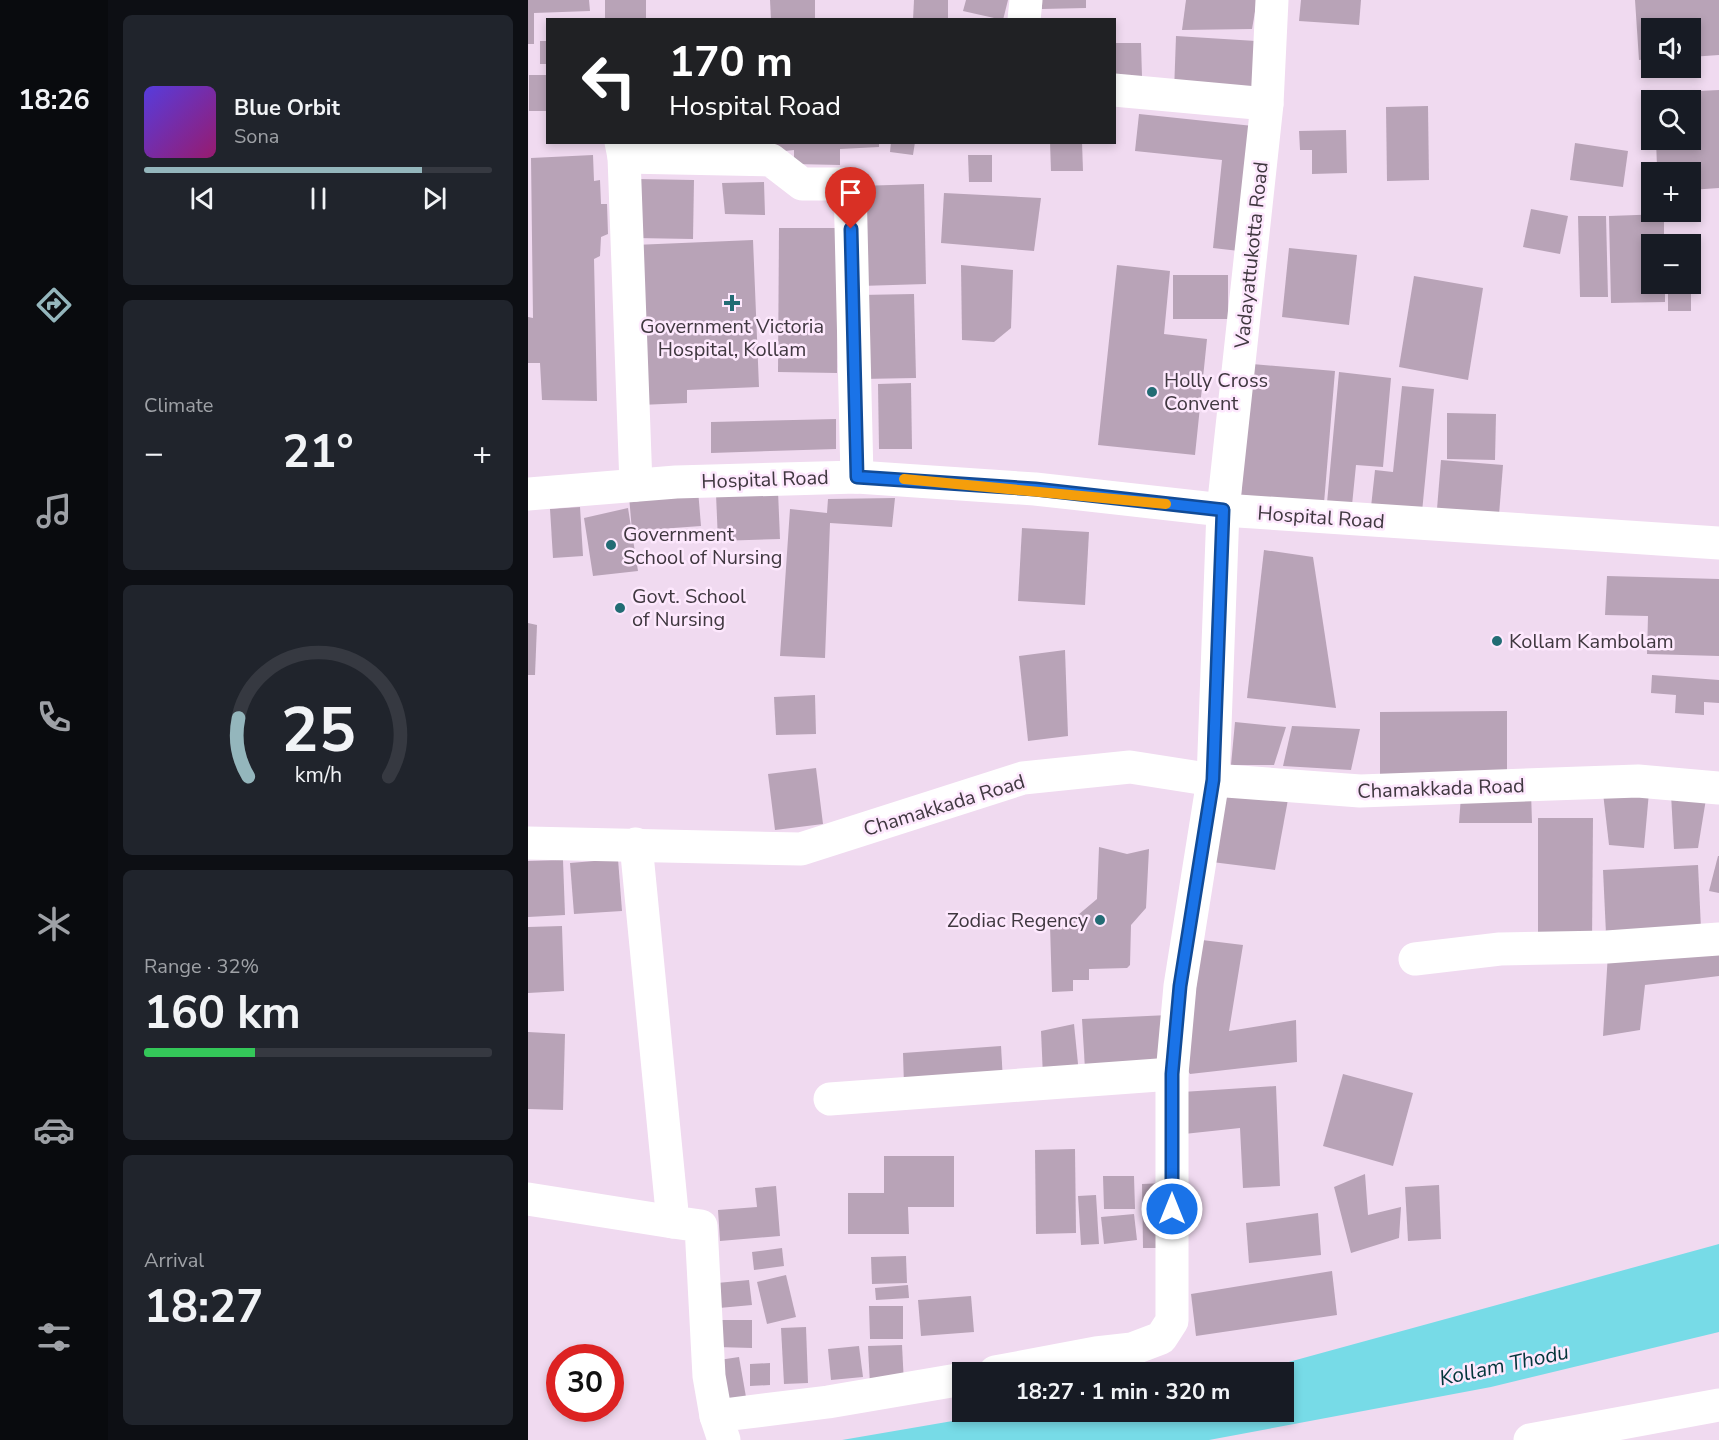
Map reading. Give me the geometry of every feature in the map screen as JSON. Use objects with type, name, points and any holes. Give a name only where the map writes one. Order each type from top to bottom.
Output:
[{"type":"street","points":[[1024,18],[1026,0]]},
{"type":"street","name":"Vadayattukotta Road","points":[[1049,1362],[1132,1349],[1161,1338],[1172,1321],[1172,1074],[1180,986],[1213,780],[1223,510],[1267,104],[1272,0]]},
{"type":"street","points":[[1116,90],[1267,104]]},
{"type":"street","points":[[636,485],[622,150],[771,160],[802,184],[850,184],[857,477]]},
{"type":"street","name":"Hospital Road","points":[[528,494],[636,485],[857,477],[1035,489],[1223,510],[1719,543]]},
{"type":"street","name":"Chamakkada Road","points":[[528,843],[801,849],[1023,778],[1130,767],[1213,780],[1360,791],[1638,781],[1719,788]]},
{"type":"street","points":[[636,844],[672,1222]]},
{"type":"street","points":[[1415,959],[1500,949],[1607,947],[1719,939]]},
{"type":"street","points":[[830,1099],[1172,1074]]},
{"type":"street","points":[[528,1199],[701,1226],[710,1376],[720,1428],[828,1402],[952,1381]]},
{"type":"street","points":[[1530,1440],[1719,1405]]},
{"type":"water","name":"Kollam Thodu","points":[[1719,1244],[1719,1332],[1491,1387],[1209,1440],[842,1440],[952,1421],[1294,1422],[1294,1362],[1289,1362]]},
{"type":"building","points":[[528,0],[589,0],[590,11],[534,13],[534,44],[528,44]]},
{"type":"building","points":[[605,0],[646,0],[646,18],[605,18]]},
{"type":"building","points":[[770,0],[815,0],[815,18],[771,18]]},
{"type":"building","points":[[914,0],[948,0],[948,18],[913,18]]},
{"type":"building","points":[[966,0],[1008,0],[1004,18],[963,11]]},
{"type":"building","points":[[1042,0],[1086,0],[1086,8],[1042,9]]},
{"type":"building","points":[[1186,0],[1257,0],[1252,29],[1182,30]]},
{"type":"building","points":[[1301,0],[1361,0],[1359,25],[1299,21]]},
{"type":"building","points":[[1635,0],[1719,0],[1719,55],[1701,56],[1701,18],[1641,18],[1641,60],[1639,60]]},
{"type":"building","points":[[1176,36],[1256,41],[1254,92],[1174,92]]},
{"type":"building","points":[[540,41],[546,41],[546,64],[540,64]]},
{"type":"building","points":[[1116,43],[1141,43],[1142,77],[1116,77]]},
{"type":"building","points":[[529,75],[546,75],[546,111],[529,111]]},
{"type":"building","points":[[1719,90],[1719,188],[1701,189],[1701,162],[1657,162],[1656,150],[1701,150],[1701,91]]},
{"type":"building","points":[[1428,106],[1429,180],[1387,181],[1386,107]]},
{"type":"building","points":[[1139,114],[1253,126],[1239,251],[1213,248],[1222,160],[1135,151]]},
{"type":"building","points":[[1346,130],[1347,173],[1312,174],[1312,150],[1300,150],[1299,131]]},
{"type":"building","points":[[1575,143],[1628,151],[1623,187],[1570,180]]},
{"type":"building","points":[[766,144],[879,144],[879,147],[840,149],[840,165],[794,164],[794,150],[767,153]]},
{"type":"building","points":[[891,144],[915,144],[913,155],[890,152]]},
{"type":"building","points":[[1050,144],[1082,144],[1083,171],[1051,171]]},
{"type":"building","points":[[593,155],[594,181],[600,180],[601,204],[607,204],[608,234],[601,237],[600,256],[594,259],[597,401],[542,400],[540,363],[528,363],[528,317],[533,318],[531,158]]},
{"type":"building","points":[[968,155],[992,155],[992,182],[969,182]]},
{"type":"building","points":[[636,179],[694,180],[693,239],[635,238]]},
{"type":"building","points":[[764,182],[765,215],[725,214],[722,183]]},
{"type":"building","points":[[924,184],[926,284],[860,286],[858,186]]},
{"type":"building","points":[[944,193],[1041,198],[1034,251],[941,243]]},
{"type":"building","points":[[1531,209],[1568,216],[1560,254],[1523,247]]},
{"type":"building","points":[[1641,215],[1641,222],[1664,222],[1664,234],[1641,234],[1641,294],[1665,294],[1665,302],[1611,303],[1609,216]]},
{"type":"building","points":[[1578,216],[1606,216],[1608,297],[1580,297]]},
{"type":"building","points":[[779,228],[838,228],[837,373],[778,372]]},
{"type":"building","points":[[753,240],[759,387],[687,390],[687,403],[640,405],[634,245]]},
{"type":"building","points":[[1289,248],[1357,255],[1349,325],[1282,317]]},
{"type":"building","points":[[961,265],[1013,270],[1011,328],[994,342],[962,340]]},
{"type":"building","name":"Holly Cross Convent","points":[[1117,265],[1170,271],[1164,334],[1207,339],[1195,455],[1098,445]]},
{"type":"building","points":[[1173,275],[1228,275],[1228,319],[1173,319]]},
{"type":"building","points":[[1414,276],[1483,288],[1468,380],[1399,367]]},
{"type":"building","points":[[914,294],[916,378],[861,379],[860,295]]},
{"type":"building","points":[[1668,294],[1691,294],[1691,311],[1668,311]]},
{"type":"building","points":[[1252,364],[1335,371],[1324,503],[1241,495]]},
{"type":"building","points":[[1339,372],[1391,378],[1383,467],[1356,465],[1352,505],[1327,503]]},
{"type":"building","points":[[911,383],[912,449],[879,449],[878,384]]},
{"type":"building","points":[[1402,386],[1434,389],[1422,512],[1371,507],[1375,470],[1393,472]]},
{"type":"building","points":[[1447,413],[1496,414],[1495,460],[1447,459]]},
{"type":"building","points":[[836,419],[836,449],[711,453],[711,422]]},
{"type":"building","points":[[1441,460],[1503,465],[1499,515],[1437,509]]},
{"type":"building","points":[[698,490],[701,526],[632,531],[629,496]]},
{"type":"building","points":[[778,491],[780,539],[718,541],[716,494]]},
{"type":"building","points":[[895,498],[892,527],[830,523],[825,658],[780,656],[790,509],[827,513],[828,499]]},
{"type":"building","points":[[580,507],[583,556],[553,558],[550,509]]},
{"type":"building","name":"Government School of Nursing","points":[[628,508],[638,571],[593,576],[584,518]]},
{"type":"building","points":[[1022,528],[1089,532],[1085,605],[1018,601]]},
{"type":"building","points":[[1264,550],[1313,557],[1336,708],[1247,698]]},
{"type":"building","points":[[1607,576],[1719,579],[1719,656],[1647,654],[1648,616],[1605,615]]},
{"type":"building","points":[[528,623],[537,625],[535,675],[528,675]]},
{"type":"building","points":[[1065,650],[1068,736],[1028,741],[1019,656]]},
{"type":"building","points":[[1652,675],[1719,680],[1719,703],[1704,702],[1704,715],[1675,713],[1676,695],[1651,693]]},
{"type":"building","points":[[815,695],[816,734],[776,735],[774,697]]},
{"type":"building","points":[[1507,711],[1507,780],[1380,781],[1380,712]]},
{"type":"building","points":[[1235,722],[1286,727],[1274,765],[1231,765]]},
{"type":"building","points":[[1292,726],[1360,729],[1351,770],[1283,766]]},
{"type":"building","points":[[816,768],[823,824],[775,830],[768,774]]},
{"type":"building","points":[[1228,790],[1289,794],[1275,870],[1212,862]]},
{"type":"building","points":[[1531,792],[1532,823],[1459,823],[1461,796]]},
{"type":"building","points":[[1649,792],[1644,848],[1609,845],[1603,793]]},
{"type":"building","points":[[1671,794],[1706,799],[1698,848],[1674,849]]},
{"type":"building","points":[[1538,818],[1593,818],[1592,945],[1538,945]]},
{"type":"building","name":"Zodiac Regency","points":[[1099,847],[1127,854],[1149,849],[1146,908],[1131,925],[1130,965],[1127,968],[1089,969],[1089,980],[1073,980],[1073,991],[1052,992],[1050,925],[1078,915],[1097,899]]},
{"type":"building","points":[[1719,856],[1719,893],[1709,891]]},
{"type":"building","points":[[618,859],[622,911],[574,914],[570,863]]},
{"type":"building","points":[[563,860],[565,915],[528,917],[528,861]]},
{"type":"building","points":[[1698,865],[1701,929],[1606,934],[1603,870]]},
{"type":"building","points":[[562,926],[564,991],[528,993],[528,927]]},
{"type":"building","points":[[1202,940],[1243,945],[1229,1031],[1296,1020],[1297,1062],[1190,1074],[1186,1068]]},
{"type":"building","points":[[1719,948],[1719,976],[1645,985],[1640,1030],[1603,1036],[1608,953]]},
{"type":"building","points":[[1169,1015],[1158,1066],[1085,1069],[1082,1019]]},
{"type":"building","points":[[1074,1024],[1079,1074],[1043,1077],[1041,1031]]},
{"type":"building","points":[[528,1032],[565,1034],[563,1110],[528,1109]]},
{"type":"building","points":[[1001,1046],[1003,1081],[904,1086],[903,1053]]},
{"type":"building","points":[[1343,1074],[1413,1093],[1393,1166],[1323,1146]]},
{"type":"building","points":[[1276,1086],[1280,1186],[1243,1188],[1240,1128],[1184,1134],[1182,1092]]},
{"type":"building","points":[[1075,1149],[1076,1233],[1036,1234],[1035,1150]]},
{"type":"building","points":[[884,1156],[954,1156],[954,1207],[908,1207],[909,1234],[848,1234],[848,1193],[884,1193]]},
{"type":"building","points":[[1365,1174],[1368,1215],[1401,1207],[1399,1238],[1351,1253],[1334,1187]]},
{"type":"building","points":[[1103,1176],[1134,1176],[1135,1209],[1104,1209]]},
{"type":"building","points":[[1166,1183],[1167,1248],[1143,1248],[1142,1184]]},
{"type":"building","points":[[1439,1185],[1441,1239],[1408,1241],[1405,1187]]},
{"type":"building","points":[[776,1186],[780,1236],[720,1241],[718,1210],[757,1207],[755,1188]]},
{"type":"building","points":[[1096,1195],[1099,1244],[1081,1245],[1078,1196]]},
{"type":"building","points":[[1318,1213],[1321,1255],[1249,1263],[1246,1223]]},
{"type":"building","points":[[1134,1214],[1137,1240],[1104,1244],[1101,1217]]},
{"type":"building","points":[[782,1248],[784,1266],[754,1270],[752,1252]]},
{"type":"building","points":[[906,1256],[907,1283],[872,1284],[871,1257]]},
{"type":"building","points":[[1332,1271],[1337,1315],[1196,1336],[1191,1294]]},
{"type":"building","points":[[786,1275],[796,1317],[767,1324],[757,1282]]},
{"type":"building","points":[[749,1280],[752,1305],[719,1308],[717,1283]]},
{"type":"building","points":[[908,1285],[909,1298],[876,1300],[875,1288]]},
{"type":"building","points":[[971,1296],[974,1332],[921,1336],[918,1300]]},
{"type":"building","points":[[869,1306],[903,1306],[903,1339],[870,1339]]},
{"type":"building","points":[[717,1320],[752,1320],[752,1348],[717,1347]]},
{"type":"building","points":[[806,1327],[808,1383],[784,1384],[781,1328]]},
{"type":"building","points":[[902,1345],[904,1384],[870,1385],[868,1346]]},
{"type":"building","points":[[859,1346],[863,1377],[831,1380],[828,1349]]},
{"type":"building","points":[[739,1357],[746,1397],[726,1400],[719,1360]]},
{"type":"building","points":[[770,1363],[770,1385],[750,1386],[750,1364]]},
{"type":"slow traffic","points":[[904,479],[1035,489],[1166,504]]},
{"type":"place","name":"Government Victoria Hospital, Kollam","points":[[732,303]]},
{"type":"place","name":"Holly Cross Convent","points":[[1152,392]]},
{"type":"place","name":"Government School of Nursing","points":[[611,545]]},
{"type":"place","name":"Govt. School of Nursing","points":[[620,608]]},
{"type":"place","name":"Kollam Kambolam","points":[[1497,641]]},
{"type":"place","name":"Zodiac Regency","points":[[1100,920]]},
{"type":"route","points":[[851,229],[857,477],[1035,489],[1223,510],[1213,780],[1180,986],[1172,1074],[1172,1209]]}]
